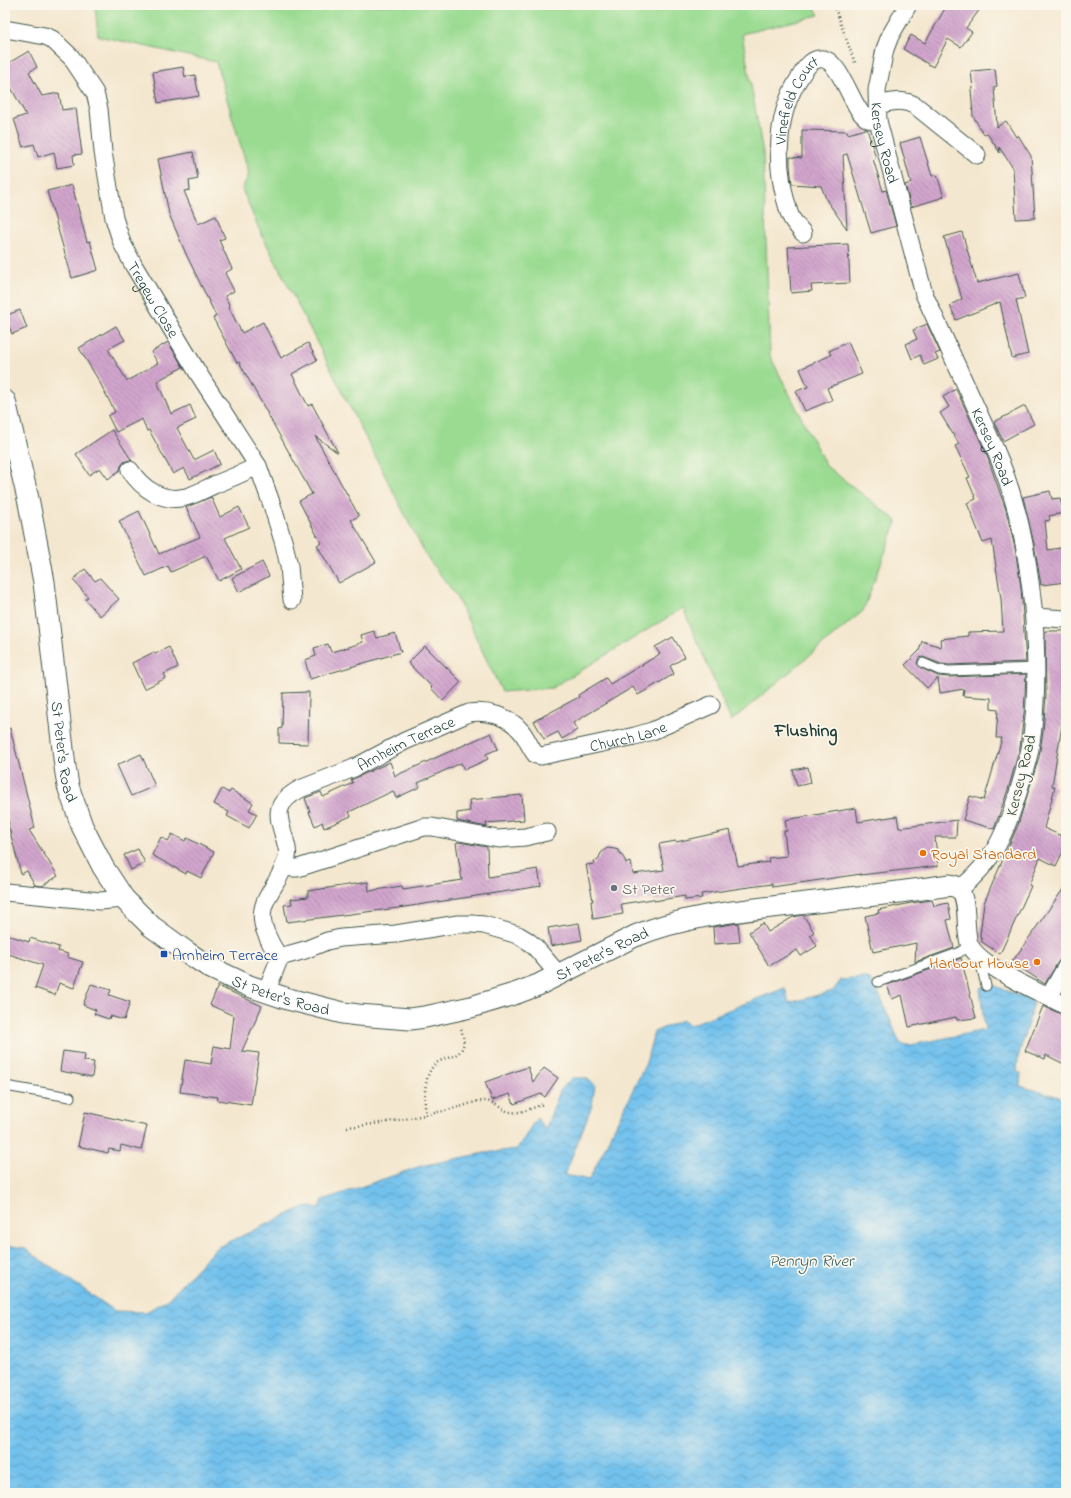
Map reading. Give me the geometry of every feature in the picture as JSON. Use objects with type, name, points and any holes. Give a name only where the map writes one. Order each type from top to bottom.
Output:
[{"type":"street","name":"Kersey Road","points":[[908,5],[890,36],[885,49],[881,64],[877,113],[924,294],[995,449],[1016,506],[1027,560],[1034,617],[1037,668],[1030,749],[1011,816],[1004,833],[988,860],[972,880],[960,889]]},
{"type":"street","name":"Tregew Close","points":[[5,29],[45,36],[52,39],[71,58],[90,86],[98,101],[103,152],[115,225],[122,243],[134,266],[198,373],[258,466],[268,492],[284,544],[289,566],[292,600]]},
{"type":"street","name":"Vinefield Court","points":[[803,233],[789,213],[781,181],[780,159],[782,125],[786,107],[792,91],[803,73],[816,59],[821,58],[826,60],[832,64],[839,73],[862,114],[871,120],[877,113]]},
{"type":"street","points":[[877,113],[898,101],[910,102],[977,155]]},
{"type":"street","name":"St Peter's Road","points":[[5,401],[29,503],[44,582],[68,786],[82,826],[103,867],[124,899],[151,926],[211,968],[266,992],[311,1005],[358,1015],[410,1019],[471,1007],[517,993],[635,936],[664,925],[684,920],[732,911],[898,893],[950,885],[960,889]]},
{"type":"street","points":[[130,470],[139,482],[147,489],[172,499],[188,497],[258,466]]},
{"type":"street","points":[[1034,617],[1066,619]]},
{"type":"street","name":"Church Lane","points":[[541,756],[652,731],[711,706]]},
{"type":"street","name":"Arnheim Terrace","points":[[280,957],[271,945],[263,926],[262,908],[265,900],[275,886],[288,857],[288,850],[278,811],[285,798],[300,789],[354,768],[405,741],[462,716],[479,711],[496,715],[518,728],[536,755],[541,756]]},
{"type":"street","points":[[284,866],[298,868],[424,827],[432,827],[498,839],[525,837],[547,832]]},
{"type":"street","points":[[960,889],[964,899],[967,933],[975,952],[993,968],[1066,1006]]},
{"type":"street","points":[[5,892],[100,901],[124,899]]},
{"type":"street","points":[[266,992],[280,957],[305,950],[327,941],[341,938],[396,934],[458,924],[484,925],[518,935],[535,947],[558,974]]},
{"type":"street","points":[[1048,997],[1066,967]]},
{"type":"lane","points":[[923,663],[939,670],[949,671],[1037,668]]},
{"type":"lane","points":[[878,982],[958,953],[975,952],[986,986]]},
{"type":"lane","points":[[5,1086],[70,1097]]},
{"type":"path","points":[[834,5],[857,70]]},
{"type":"path","points":[[426,1115],[424,1095],[428,1076],[435,1064],[458,1054],[464,1045],[458,1010]]},
{"type":"path","points":[[347,1127],[381,1124],[459,1108],[485,1100],[511,1112],[544,1104]]},
{"type":"green space","points":[[95,5],[813,5],[819,15],[742,34],[763,153],[770,356],[826,466],[897,521],[863,611],[731,721],[683,608],[552,688],[502,692],[455,594],[426,556],[259,229],[242,189],[249,174],[216,62],[98,36]]},
{"type":"water","name":"Penryn River","points":[[868,978],[877,989],[899,1041],[903,1045],[911,1045],[985,1030],[980,988],[993,985],[1034,1002],[1018,1058],[1017,1072],[1021,1073],[1020,1086],[1066,1099],[1066,1493],[5,1493],[5,1245],[24,1248],[115,1311],[146,1312],[167,1300],[216,1248],[304,1207],[320,1208],[323,1200],[421,1166],[485,1153],[517,1149],[537,1118],[545,1130],[560,1091],[572,1078],[586,1078],[595,1085],[592,1105],[565,1175],[589,1180],[646,1063],[654,1032],[682,1020],[690,1025],[785,988],[789,1003],[833,991],[841,980]]},
{"type":"building","points":[[947,5],[983,5],[966,28],[972,32],[961,47],[948,39],[933,67],[903,49],[911,35],[925,43]]},
{"type":"building","points":[[29,51],[37,67],[29,72],[42,96],[59,93],[62,110],[76,108],[82,154],[73,155],[74,165],[57,168],[54,152],[38,157],[34,144],[23,147],[14,119],[26,115],[5,77],[5,65]]},
{"type":"building","points":[[183,67],[185,77],[195,75],[199,96],[158,103],[153,72]]},
{"type":"building","points":[[995,69],[997,86],[994,87],[997,127],[1006,121],[1016,137],[1018,135],[1031,156],[1035,218],[1016,219],[1013,168],[999,147],[1000,153],[987,133],[984,135],[973,116],[971,71]]},
{"type":"building","points":[[867,129],[876,158],[873,159],[883,191],[886,190],[896,226],[871,233],[847,154],[843,155],[847,229],[827,201],[821,186],[792,184],[790,166],[790,157],[802,158],[802,130],[847,131],[848,134]]},
{"type":"building","points":[[920,137],[932,176],[937,175],[944,197],[911,207],[905,185],[911,183],[900,143]]},
{"type":"building","points":[[193,152],[198,179],[189,181],[190,190],[184,191],[198,224],[216,216],[225,238],[219,240],[232,269],[225,273],[234,291],[225,296],[230,307],[229,308],[242,333],[263,322],[281,358],[308,343],[317,360],[292,374],[308,406],[312,404],[338,453],[315,436],[359,516],[351,520],[376,562],[339,583],[317,545],[321,543],[299,501],[312,494],[213,318],[216,316],[186,254],[169,214],[158,159]]},
{"type":"building","points":[[72,185],[87,242],[90,241],[98,270],[72,278],[47,191]]},
{"type":"building","points":[[962,232],[977,283],[1019,273],[1025,298],[1016,300],[1028,354],[1012,358],[1000,302],[956,320],[950,305],[962,299],[944,237]]},
{"type":"building","points":[[848,244],[850,283],[811,285],[812,291],[791,293],[788,247]]},
{"type":"building","points":[[20,310],[27,328],[12,334],[5,316]]},
{"type":"building","points":[[927,324],[940,352],[935,354],[938,359],[924,365],[920,355],[912,359],[906,344],[917,339],[913,330]]},
{"type":"building","points":[[116,326],[125,340],[108,349],[127,381],[158,363],[151,352],[168,342],[183,367],[157,381],[171,414],[190,405],[196,419],[177,428],[194,460],[214,450],[220,464],[190,479],[184,468],[173,474],[149,430],[147,431],[142,419],[116,432],[108,416],[115,412],[99,381],[79,348]]},
{"type":"building","points":[[848,342],[862,374],[827,388],[832,400],[805,411],[796,391],[808,387],[800,369],[831,355],[829,351]]},
{"type":"building","points":[[956,389],[986,453],[1006,510],[1015,548],[1021,587],[1026,662],[949,665],[941,664],[923,657],[919,658],[917,663],[921,668],[938,676],[949,677],[1026,674],[1024,713],[1020,747],[1008,790],[994,829],[963,820],[970,796],[984,800],[1002,738],[996,738],[998,710],[991,709],[991,698],[963,696],[964,689],[940,693],[938,678],[927,688],[905,665],[919,651],[922,641],[941,647],[940,639],[968,636],[968,632],[1003,631],[1001,599],[992,540],[983,543],[967,503],[976,499],[967,478],[970,477],[955,446],[959,444],[940,413],[949,407],[943,397]]},
{"type":"building","points":[[1025,406],[1034,424],[1003,441],[994,422]]},
{"type":"building","points":[[112,430],[132,461],[129,460],[124,462],[120,470],[108,479],[100,468],[89,475],[76,454]]},
{"type":"building","points":[[1050,491],[1052,499],[1060,498],[1063,513],[1049,516],[1050,520],[1045,521],[1048,550],[1066,547],[1066,582],[1041,585],[1034,544],[1023,497]]},
{"type":"building","points":[[211,497],[220,517],[239,507],[249,527],[225,538],[241,569],[219,581],[206,556],[171,572],[168,566],[146,576],[119,521],[139,511],[159,554],[200,537],[186,507]]},
{"type":"building","points":[[262,562],[269,576],[239,592],[232,578]]},
{"type":"building","points":[[85,569],[95,581],[100,578],[119,599],[100,616],[85,599],[88,597],[73,580]]},
{"type":"building","points":[[374,631],[377,638],[395,633],[401,652],[310,679],[305,660],[316,656],[314,648],[328,644],[331,652],[349,647],[363,642],[361,635]]},
{"type":"building","points":[[1045,631],[1066,631],[1065,707],[1052,786],[1055,787],[1044,828],[1066,838],[1066,845],[1056,866],[1040,858],[1029,885],[1031,886],[1000,954],[982,942],[980,935],[984,903],[1018,825],[1039,757],[1046,696]]},
{"type":"building","points":[[673,637],[685,657],[670,666],[674,674],[638,695],[633,687],[573,723],[577,730],[562,739],[558,732],[544,739],[534,721],[579,697],[578,695],[606,678],[610,684],[660,654],[655,647]]},
{"type":"building","points":[[425,646],[461,682],[443,701],[431,688],[432,687],[408,663]]},
{"type":"building","points":[[169,647],[178,667],[164,674],[166,678],[144,689],[132,663],[154,652],[155,654]]},
{"type":"building","points":[[309,692],[308,744],[279,743],[279,729],[282,728],[283,693]]},
{"type":"building","points":[[10,728],[35,828],[29,830],[58,876],[42,886],[35,885],[27,871],[21,874],[8,824],[5,807],[5,729]]},
{"type":"building","points":[[491,733],[498,749],[486,754],[488,759],[464,770],[461,763],[418,783],[420,787],[396,798],[393,791],[349,812],[351,816],[324,828],[322,822],[315,826],[305,798],[321,792],[323,797],[353,783],[351,780],[390,762],[395,776]]},
{"type":"building","points":[[141,754],[155,786],[131,796],[117,765]]},
{"type":"building","points":[[808,767],[811,783],[797,786],[793,770]]},
{"type":"building","points":[[222,789],[229,793],[231,790],[253,803],[249,810],[257,814],[249,828],[227,816],[229,812],[214,804]]},
{"type":"building","points":[[522,795],[524,820],[486,823],[487,827],[457,821],[457,813],[470,811],[469,800]]},
{"type":"building","points":[[856,808],[858,822],[897,816],[899,828],[957,820],[956,837],[935,837],[938,866],[860,875],[861,874],[772,887],[772,884],[742,888],[701,894],[702,898],[685,900],[685,896],[654,901],[653,899],[621,904],[623,914],[593,919],[591,901],[593,901],[586,865],[595,864],[594,861],[598,860],[601,853],[607,848],[618,850],[626,863],[631,862],[633,874],[664,870],[659,844],[676,842],[730,830],[738,866],[769,862],[768,858],[787,856],[784,831],[787,831],[785,820]]},
{"type":"building","points":[[172,834],[185,841],[187,838],[214,852],[201,878],[187,871],[186,874],[152,855],[161,837],[168,841]]},
{"type":"building","points":[[459,842],[487,847],[488,877],[538,869],[541,886],[398,908],[287,922],[284,905],[292,904],[291,899],[308,897],[308,891],[368,882],[369,891],[402,886],[403,889],[462,880],[456,843]]},
{"type":"building","points":[[138,849],[145,863],[131,870],[124,855]]},
{"type":"building","points":[[1066,885],[1066,957],[1061,958],[1045,984],[1012,962]]},
{"type":"building","points":[[932,900],[934,906],[948,903],[951,919],[947,920],[954,948],[915,962],[916,943],[873,952],[865,916],[879,913],[878,910]]},
{"type":"building","points":[[803,915],[814,932],[810,935],[817,946],[801,956],[797,950],[769,966],[749,932],[763,923],[768,932],[793,917]]},
{"type":"building","points":[[579,923],[582,940],[551,946],[548,928]]},
{"type":"building","points":[[738,923],[740,942],[714,944],[713,927]]},
{"type":"building","points":[[5,934],[29,942],[30,938],[59,947],[58,951],[68,954],[67,957],[83,962],[74,988],[59,983],[55,995],[35,988],[43,965],[5,953]]},
{"type":"building","points":[[961,958],[976,1018],[957,1020],[956,1017],[909,1027],[902,995],[892,999],[887,985]]},
{"type":"building","points":[[91,984],[111,990],[109,995],[130,1002],[124,1020],[110,1016],[109,1019],[94,1014],[96,1010],[83,1005]]},
{"type":"building","points":[[218,986],[262,1006],[242,1051],[259,1053],[251,1105],[217,1100],[218,1097],[180,1092],[185,1060],[211,1064],[214,1046],[230,1049],[234,1016],[210,1005]]},
{"type":"building","points":[[1043,1006],[1066,1016],[1066,1065],[1046,1055],[1045,1059],[1025,1051]]},
{"type":"building","points":[[63,1051],[85,1054],[84,1061],[94,1062],[92,1077],[60,1071]]},
{"type":"building","points":[[528,1067],[533,1082],[544,1068],[558,1078],[545,1097],[541,1094],[514,1104],[510,1094],[492,1100],[485,1082]]},
{"type":"building","points":[[85,1112],[147,1126],[141,1150],[121,1145],[120,1151],[109,1149],[108,1153],[78,1146]]},
{"type":"place","name":"Royal Standard","points":[[923,853]]},
{"type":"place","name":"St Peter","points":[[614,888]]},
{"type":"place","name":"Arnheim Terrace","points":[[164,954]]},
{"type":"place","name":"Harbour House","points":[[1037,962]]},
{"type":"district","name":"Flushing","points":[[806,730]]}]
